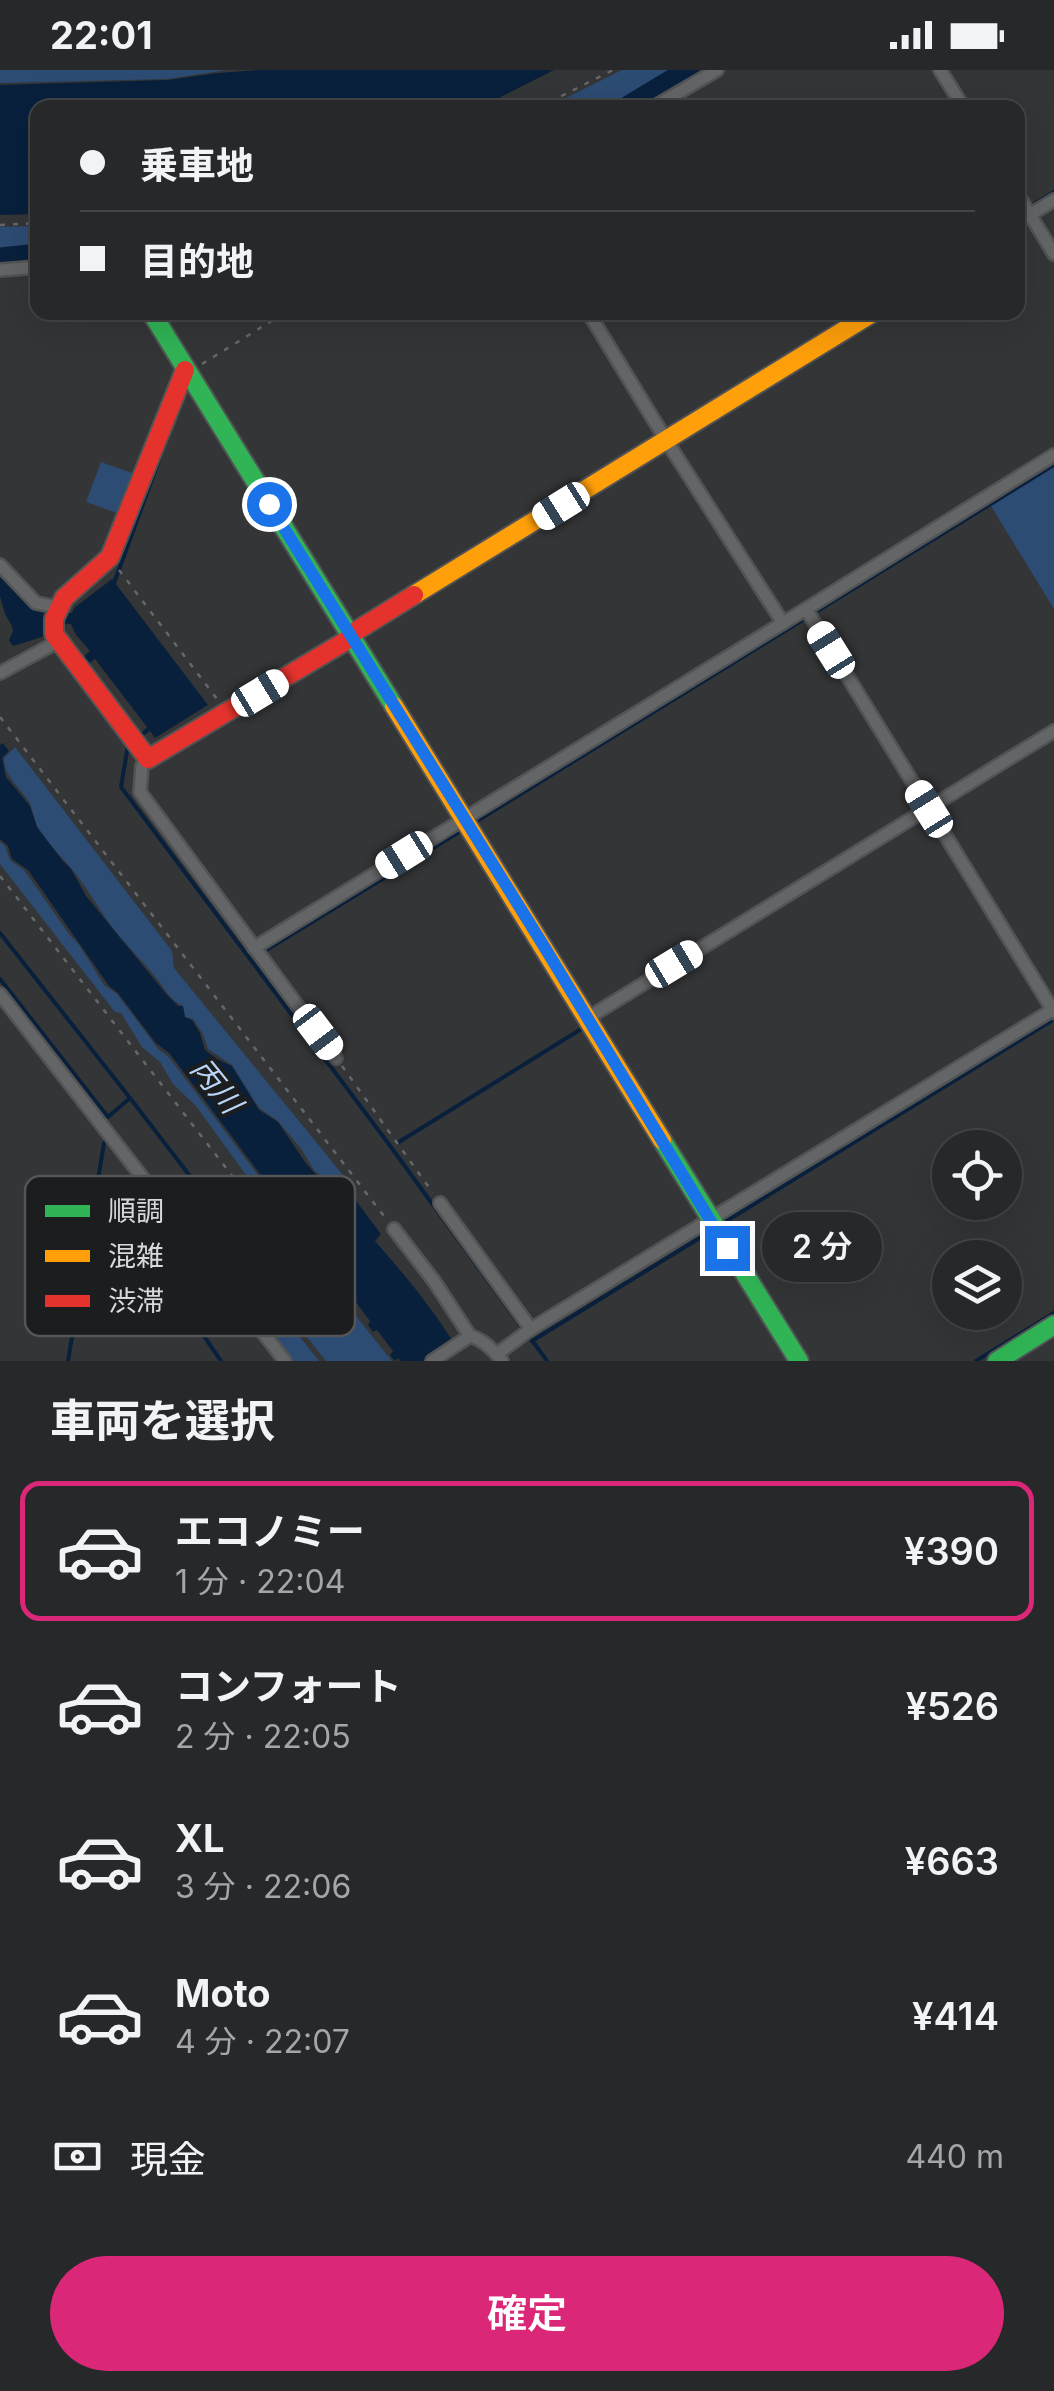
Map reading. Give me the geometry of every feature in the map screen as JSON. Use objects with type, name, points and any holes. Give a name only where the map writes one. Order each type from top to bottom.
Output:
[{"type":"street","points":[[666,100],[717,70]]},
{"type":"street","points":[[940,70],[959,100]]},
{"type":"street","points":[[1054,200],[1025,214],[1054,254]]},
{"type":"street","points":[[0,270],[30,268]]},
{"type":"street","points":[[156,320],[192,368],[351,636],[799,1361]]},
{"type":"street","points":[[593,320],[783,623]]},
{"type":"street","points":[[336,1058],[140,792],[142,766],[663,436],[860,320]]},
{"type":"street","points":[[0,672],[56,621],[58,602],[110,558],[192,368]]},
{"type":"street","points":[[258,952],[783,623],[809,614],[1054,455]]},
{"type":"street","points":[[0,565],[56,621],[148,759]]},
{"type":"street","points":[[394,1229],[470,1336],[499,1357],[527,1332],[1053,1010],[809,614]]},
{"type":"street","points":[[590,1019],[931,812],[1054,731]]},
{"type":"street","points":[[0,994],[141,1176]]},
{"type":"street","points":[[440,1203],[527,1332]]},
{"type":"street","points":[[996,1361],[1054,1325]]},
{"type":"street","points":[[265,1336],[285,1361]]},
{"type":"street","points":[[432,1361],[470,1336]]},
{"type":"path","points":[[554,100],[613,70]]},
{"type":"path","points":[[0,225],[30,223]]},
{"type":"path","points":[[192,368],[273,320]]},
{"type":"path","points":[[125,577],[227,712]]},
{"type":"path","points":[[0,716],[353,1176]]},
{"type":"path","points":[[0,876],[232,1176]]},
{"type":"path","points":[[336,1058],[440,1203]]},
{"type":"path","points":[[355,1178],[394,1229]]},
{"type":"shaded area","points":[[0,70],[228,70],[167,79],[0,83]]},
{"type":"shaded area","points":[[622,70],[679,70],[625,100],[562,100]]},
{"type":"shaded area","points":[[30,226],[30,250],[0,254],[0,227]]},
{"type":"shaded area","points":[[101,462],[140,476],[123,515],[86,502]]},
{"type":"shaded area","points":[[1054,466],[1054,609],[991,506]]},
{"type":"shaded area","points":[[15,747],[172,951],[174,968],[344,1176],[321,1176],[314,1170],[278,1121],[259,1108],[232,1065],[208,1049],[193,1019],[185,1017],[183,1006],[116,932],[44,837],[30,804],[10,777],[4,758]]},
{"type":"shaded area","points":[[0,842],[10,860],[24,870],[79,945],[104,985],[117,994],[159,1050],[168,1056],[259,1176],[247,1176],[196,1106],[173,1084],[160,1062],[142,1047],[121,1013],[115,1012],[0,864]]},
{"type":"shaded area","points":[[355,1315],[392,1361],[326,1361],[306,1336],[355,1336]]},
{"type":"shaded area","points":[[272,1336],[299,1336],[319,1361],[291,1361]]},
{"type":"water","points":[[554,70],[495,100],[30,100],[30,214],[0,215],[0,85],[168,80],[218,73]]},
{"type":"water","points":[[0,573],[35,609],[72,613],[112,579],[208,705],[155,738],[150,731],[142,737],[140,734],[147,727],[95,659],[87,665],[82,658],[90,651],[71,624],[47,625],[45,636],[13,646],[9,640],[12,626],[0,596]]},
{"type":"water","name":"丙川","points":[[3,743],[9,751],[2,758],[6,777],[30,806],[37,827],[71,869],[86,896],[167,995],[183,1006],[185,1017],[192,1020],[200,1033],[205,1050],[232,1066],[259,1110],[278,1122],[317,1176],[261,1176],[170,1054],[155,1042],[109,986],[28,870],[12,859],[8,846],[0,839],[0,745]]},
{"type":"water","points":[[355,1200],[381,1234],[375,1241],[452,1340],[423,1361],[395,1361],[390,1355],[393,1351],[377,1330],[373,1332],[368,1325],[370,1321],[355,1301]]},
{"type":"waterway","points":[[642,100],[692,70]]},
{"type":"waterway","points":[[1030,207],[1054,192]]},
{"type":"waterway","points":[[0,260],[30,257]]},
{"type":"waterway","points":[[113,586],[170,430]]},
{"type":"waterway","points":[[472,824],[1054,465]]},
{"type":"waterway","points":[[594,1021],[1054,738]]},
{"type":"waterway","points":[[131,743],[121,787],[523,1329]]},
{"type":"waterway","points":[[263,952],[464,829]]},
{"type":"waterway","points":[[0,933],[130,1098]]},
{"type":"waterway","points":[[0,979],[108,1117],[130,1098],[190,1176]]},
{"type":"waterway","points":[[720,1225],[1051,1021]]},
{"type":"waterway","points":[[399,1142],[586,1026]]},
{"type":"waterway","points":[[99,1176],[104,1143]]},
{"type":"waterway","points":[[532,1341],[711,1231]]},
{"type":"waterway","points":[[976,1361],[1054,1313]]},
{"type":"waterway","points":[[68,1361],[72,1336]]},
{"type":"waterway","points":[[204,1336],[221,1361]]},
{"type":"waterway","points":[[529,1336],[547,1361]]},
{"type":"traffic: fast","points":[[156,320],[394,706]]},
{"type":"traffic: fast","points":[[662,1140],[799,1361]]},
{"type":"traffic: fast","points":[[997,1361],[1054,1325]]},
{"type":"traffic: slow","points":[[414,595],[861,320]]},
{"type":"traffic: slow","points":[[394,706],[662,1140]]},
{"type":"traffic: jam","points":[[185,370],[110,557],[64,598],[54,619],[54,634],[148,759],[344,642],[414,595]]},
{"type":"route","points":[[269,504],[727,1248]]}]
